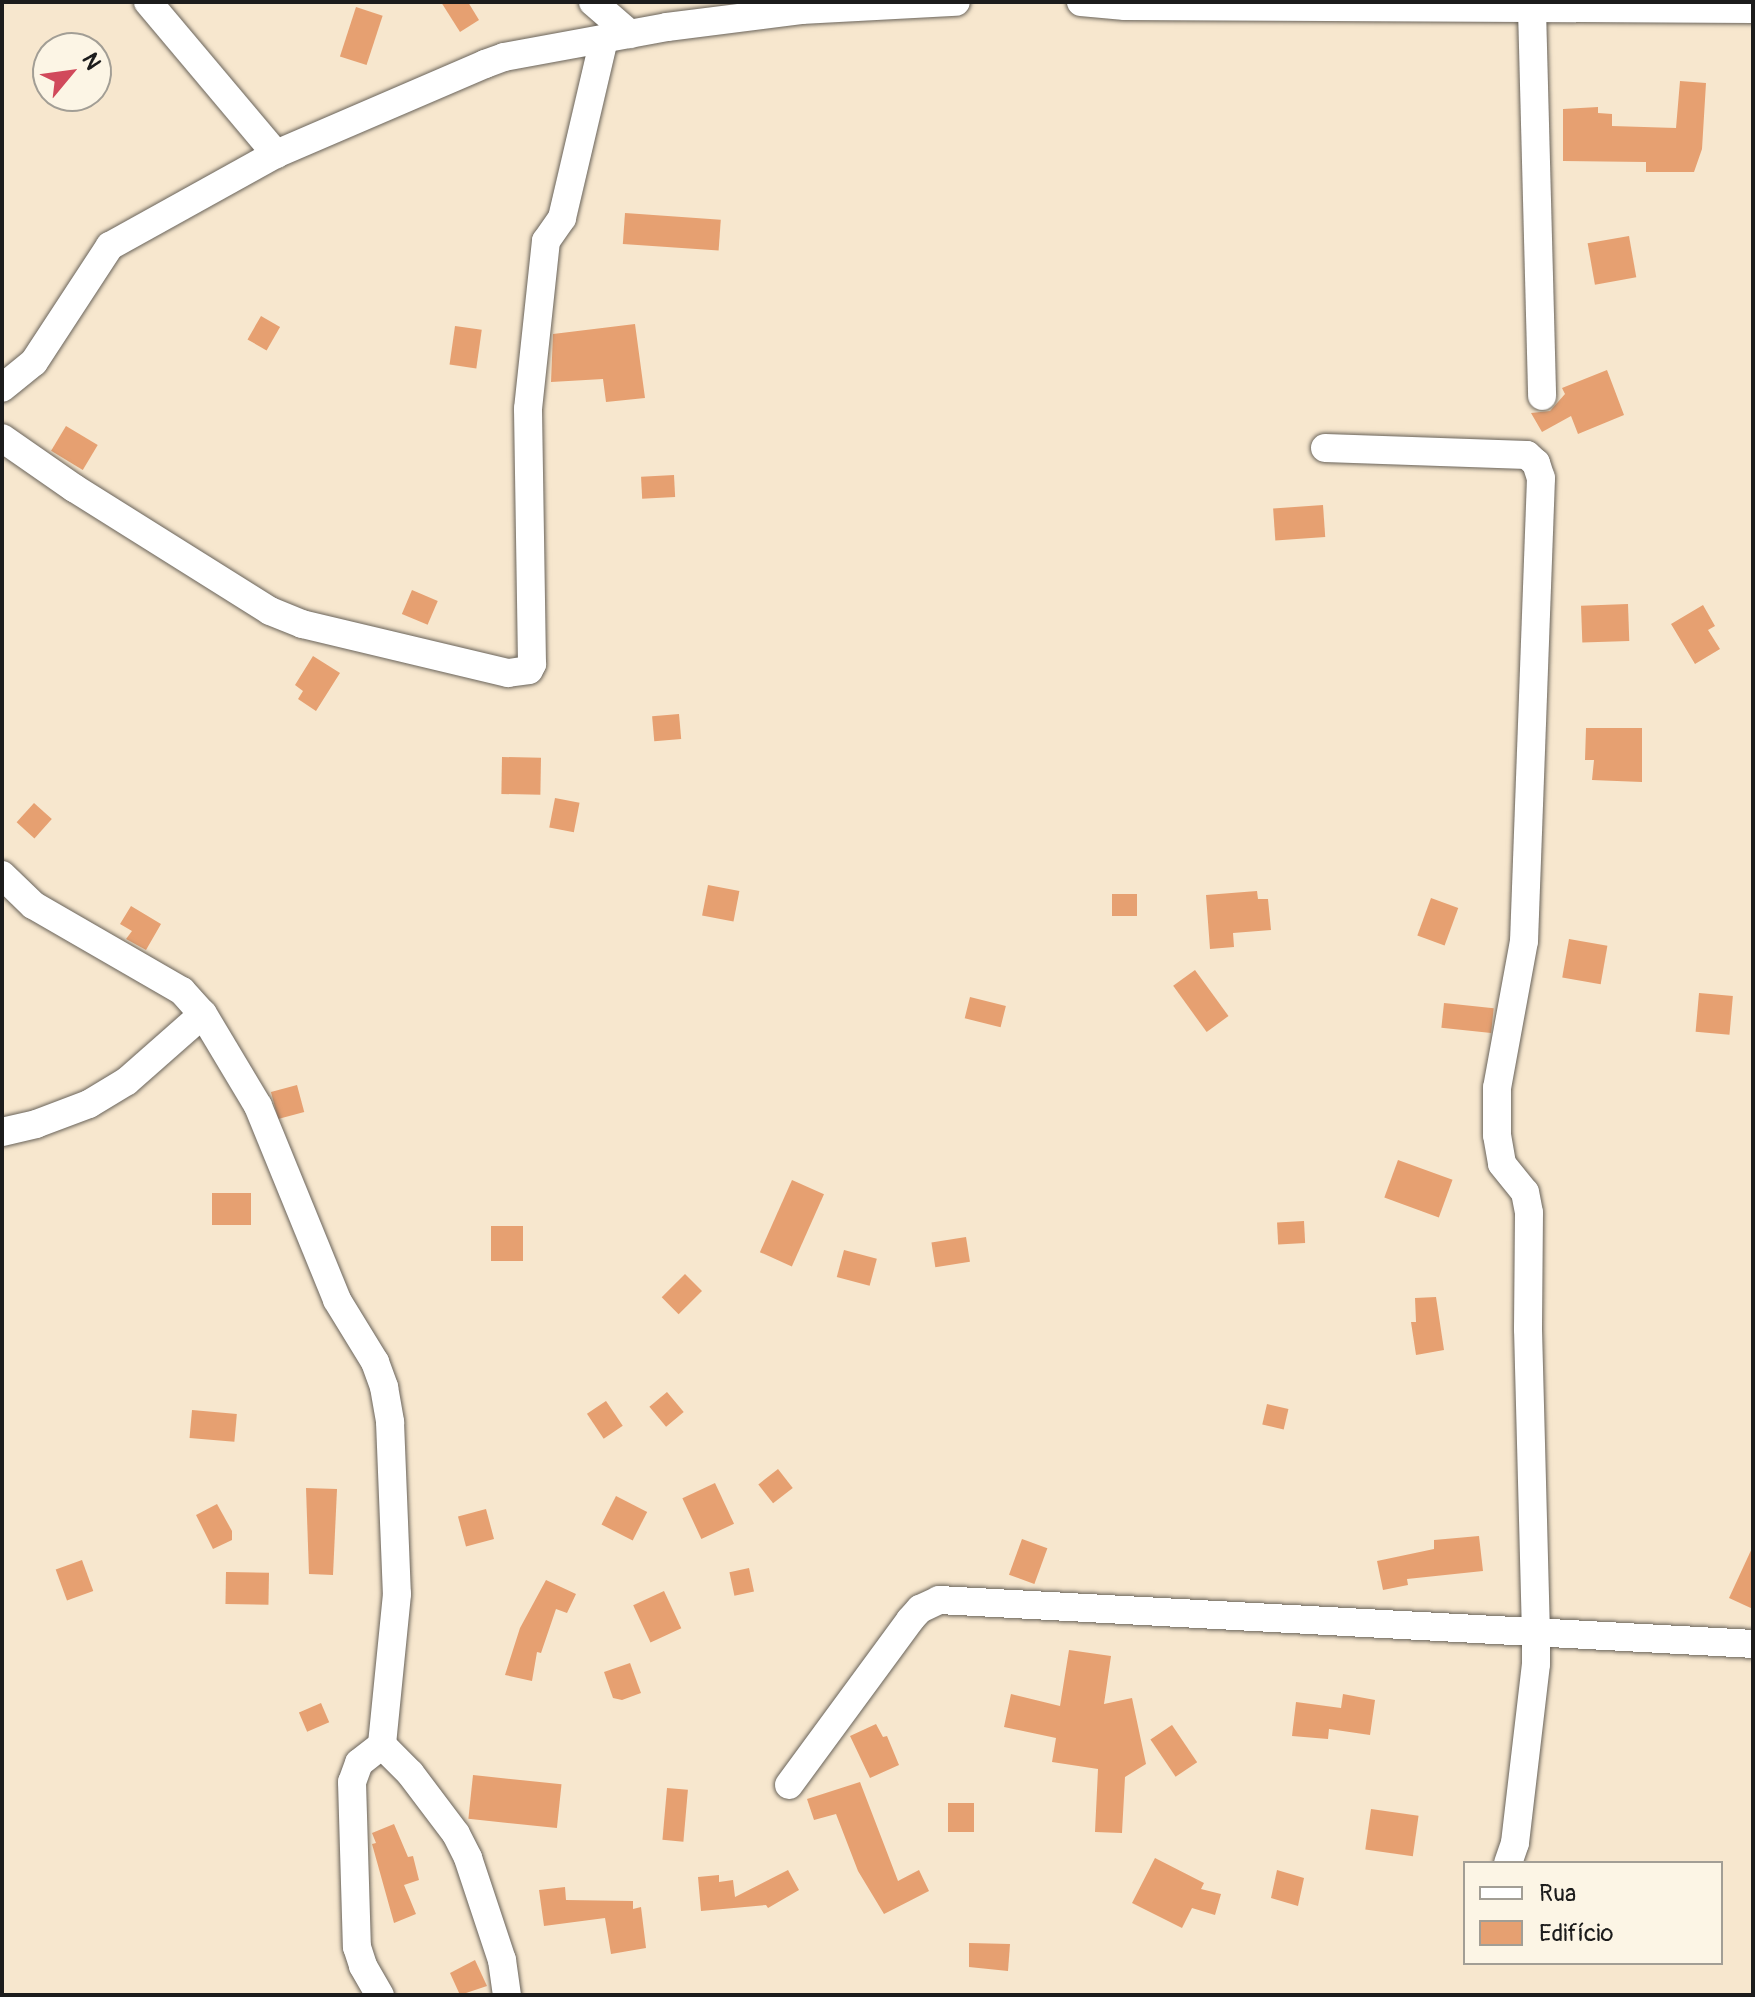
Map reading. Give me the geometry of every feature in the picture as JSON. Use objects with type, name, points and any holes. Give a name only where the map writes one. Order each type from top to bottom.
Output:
[{"type":"street","points":[[148,2],[276,154]]},
{"type":"street","points":[[593,2],[617,36]]},
{"type":"street","points":[[2,388],[34,362],[110,246],[276,154],[504,57],[617,36],[801,10],[956,2]]},
{"type":"street","points":[[1081,2],[1753,9]]},
{"type":"street","points":[[1532,9],[1542,396]]},
{"type":"street","points":[[2,438],[74,488],[270,611],[302,624],[508,673],[529,670],[532,664],[528,409],[546,241],[562,218],[617,36]]},
{"type":"street","points":[[1325,448],[1527,455],[1536,463],[1541,478],[1524,941],[1497,1088],[1497,1135],[1502,1164],[1525,1192],[1529,1213],[1528,1329],[1536,1631],[1536,1664],[1515,1843],[1509,1861]]},
{"type":"street","points":[[2,875],[33,905],[182,991],[203,1014],[258,1106],[337,1300],[375,1362],[384,1387],[390,1422],[397,1594],[382,1745],[359,1763],[352,1782],[357,1947],[378,1994]]},
{"type":"street","points":[[2,1132],[36,1124],[89,1104],[127,1081],[203,1014]]},
{"type":"street","points":[[789,1785],[910,1620],[920,1609],[939,1600],[1405,1628],[1536,1631],[1753,1644]]},
{"type":"street","points":[[382,1745],[410,1773],[456,1834],[468,1858],[502,1960],[507,1995]]},
{"type":"building","points":[[441,2],[468,2],[479,20],[460,32]]},
{"type":"building","points":[[356,7],[383,16],[367,65],[340,56]]},
{"type":"building","points":[[1680,81],[1706,83],[1702,149],[1694,172],[1646,172],[1646,162],[1563,161],[1563,109],[1598,107],[1598,113],[1612,114],[1612,126],[1676,128]]},
{"type":"building","points":[[625,213],[721,220],[719,251],[623,244]]},
{"type":"building","points":[[1629,236],[1636,277],[1595,285],[1588,243]]},
{"type":"building","points":[[261,316],[280,327],[267,350],[248,339]]},
{"type":"building","points":[[635,324],[645,398],[606,402],[603,379],[551,382],[553,334]]},
{"type":"building","points":[[455,326],[482,330],[476,368],[450,365]]},
{"type":"building","points":[[1607,370],[1624,415],[1578,434],[1571,416],[1542,432],[1531,413],[1550,411],[1565,394],[1562,388]]},
{"type":"building","points":[[66,426],[98,445],[83,470],[51,451]]},
{"type":"building","points":[[674,475],[675,497],[642,499],[641,477]]},
{"type":"building","points":[[1323,505],[1325,537],[1275,540],[1273,508]]},
{"type":"building","points":[[412,590],[438,601],[428,625],[402,614]]},
{"type":"building","points":[[1628,604],[1629,641],[1582,643],[1581,606]]},
{"type":"building","points":[[1703,605],[1715,626],[1708,630],[1720,649],[1695,664],[1671,624]]},
{"type":"building","points":[[313,656],[340,673],[316,711],[298,699],[303,691],[295,685]]},
{"type":"building","points":[[679,714],[681,739],[654,741],[652,716]]},
{"type":"building","points":[[1586,728],[1642,728],[1642,782],[1592,780],[1594,760],[1585,760]]},
{"type":"building","points":[[502,757],[541,758],[540,795],[501,794]]},
{"type":"building","points":[[555,798],[580,803],[574,832],[549,827]]},
{"type":"building","points":[[34,803],[52,819],[34,838],[17,822]]},
{"type":"building","points":[[708,885],[739,891],[733,922],[702,915]]},
{"type":"building","points":[[1257,891],[1258,899],[1268,899],[1271,930],[1233,933],[1234,947],[1210,949],[1206,895]]},
{"type":"building","points":[[1112,894],[1137,894],[1137,916],[1112,916]]},
{"type":"building","points":[[1431,898],[1458,908],[1445,946],[1417,936]]},
{"type":"building","points":[[131,906],[161,924],[146,950],[126,939],[132,931],[120,924]]},
{"type":"building","points":[[1569,939],[1607,946],[1601,984],[1562,977]]},
{"type":"building","points":[[1195,970],[1229,1016],[1207,1032],[1173,986]]},
{"type":"building","points":[[1699,993],[1733,996],[1729,1035],[1696,1032]]},
{"type":"building","points":[[970,997],[1006,1006],[1001,1027],[965,1018]]},
{"type":"building","points":[[1444,1003],[1494,1008],[1491,1033],[1441,1028]]},
{"type":"building","points":[[297,1085],[304,1112],[278,1119],[271,1092]]},
{"type":"building","points":[[1398,1160],[1453,1180],[1439,1217],[1384,1198]]},
{"type":"building","points":[[792,1180],[824,1194],[792,1266],[760,1252]]},
{"type":"building","points":[[212,1193],[251,1193],[251,1225],[212,1225]]},
{"type":"building","points":[[1304,1221],[1305,1243],[1278,1244],[1277,1222]]},
{"type":"building","points":[[491,1226],[523,1226],[523,1261],[491,1261]]},
{"type":"building","points":[[966,1237],[970,1262],[935,1267],[931,1242]]},
{"type":"building","points":[[844,1250],[877,1259],[870,1286],[837,1277]]},
{"type":"building","points":[[685,1274],[702,1291],[679,1314],[662,1297]]},
{"type":"building","points":[[1436,1297],[1444,1350],[1416,1355],[1411,1322],[1416,1322],[1415,1298]]},
{"type":"building","points":[[667,1392],[684,1412],[666,1427],[649,1407]]},
{"type":"building","points":[[606,1401],[623,1426],[604,1439],[587,1414]]},
{"type":"building","points":[[1267,1404],[1288,1409],[1284,1429],[1262,1424]]},
{"type":"building","points":[[192,1410],[237,1414],[234,1442],[190,1438]]},
{"type":"building","points":[[778,1469],[793,1488],[773,1503],[758,1484]]},
{"type":"building","points":[[715,1483],[734,1524],[701,1539],[682,1498]]},
{"type":"building","points":[[306,1488],[337,1489],[333,1575],[309,1574]]},
{"type":"building","points":[[616,1496],[647,1512],[633,1540],[601,1525]]},
{"type":"building","points":[[217,1504],[232,1531],[232,1540],[213,1549],[196,1515]]},
{"type":"building","points":[[486,1509],[494,1539],[466,1546],[458,1517]]},
{"type":"building","points":[[1479,1536],[1483,1571],[1407,1579],[1408,1585],[1383,1590],[1377,1561],[1434,1549],[1434,1540]]},
{"type":"building","points":[[1022,1539],[1047,1548],[1034,1584],[1009,1575]]},
{"type":"building","points":[[1753,1546],[1753,1609],[1729,1598]]},
{"type":"building","points":[[82,1560],[93,1591],[67,1601],[56,1570]]},
{"type":"building","points":[[749,1568],[754,1591],[734,1596],[729,1572]]},
{"type":"building","points":[[226,1572],[269,1573],[268,1605],[225,1604]]},
{"type":"building","points":[[546,1580],[576,1594],[567,1613],[556,1609],[541,1653],[537,1652],[532,1681],[505,1675],[520,1628]]},
{"type":"building","points":[[664,1591],[681,1628],[651,1643],[633,1605]]},
{"type":"building","points":[[1069,1650],[1111,1656],[1104,1704],[1132,1698],[1146,1764],[1125,1777],[1122,1833],[1095,1832],[1098,1769],[1052,1762],[1056,1738],[1004,1727],[1011,1694],[1060,1706]]},
{"type":"building","points":[[630,1663],[641,1693],[622,1700],[613,1698],[604,1672]]},
{"type":"building","points":[[1343,1694],[1375,1700],[1370,1735],[1329,1729],[1328,1739],[1292,1736],[1296,1702],[1341,1708]]},
{"type":"building","points":[[321,1703],[329,1722],[307,1732],[299,1712]]},
{"type":"building","points":[[876,1724],[883,1737],[887,1736],[899,1765],[870,1778],[850,1736]]},
{"type":"building","points":[[1172,1725],[1197,1762],[1176,1777],[1150,1740]]},
{"type":"building","points":[[473,1775],[562,1784],[557,1828],[468,1819]]},
{"type":"building","points":[[860,1782],[898,1881],[919,1870],[929,1891],[884,1914],[858,1871],[836,1814],[814,1820],[807,1799]]},
{"type":"building","points":[[667,1788],[688,1790],[683,1842],[662,1840]]},
{"type":"building","points":[[948,1803],[974,1803],[974,1832],[948,1832]]},
{"type":"building","points":[[1371,1809],[1419,1816],[1413,1856],[1365,1850]]},
{"type":"building","points":[[394,1824],[408,1857],[413,1856],[419,1880],[404,1885],[416,1914],[394,1923],[372,1844],[376,1843],[372,1833]]},
{"type":"building","points":[[1155,1858],[1204,1883],[1201,1889],[1221,1894],[1215,1915],[1192,1908],[1182,1928],[1132,1903]]},
{"type":"building","points":[[788,1870],[799,1890],[768,1908],[766,1905],[701,1911],[698,1877],[719,1875],[719,1882],[733,1880],[735,1897]]},
{"type":"building","points":[[1277,1870],[1304,1878],[1298,1906],[1271,1898]]},
{"type":"building","points":[[565,1887],[566,1900],[633,1901],[633,1909],[641,1907],[646,1948],[611,1954],[605,1918],[544,1926],[539,1890]]},
{"type":"building","points":[[969,1943],[1010,1944],[1008,1971],[969,1967]]},
{"type":"building","points":[[475,1960],[487,1986],[460,1995],[450,1973]]}]
